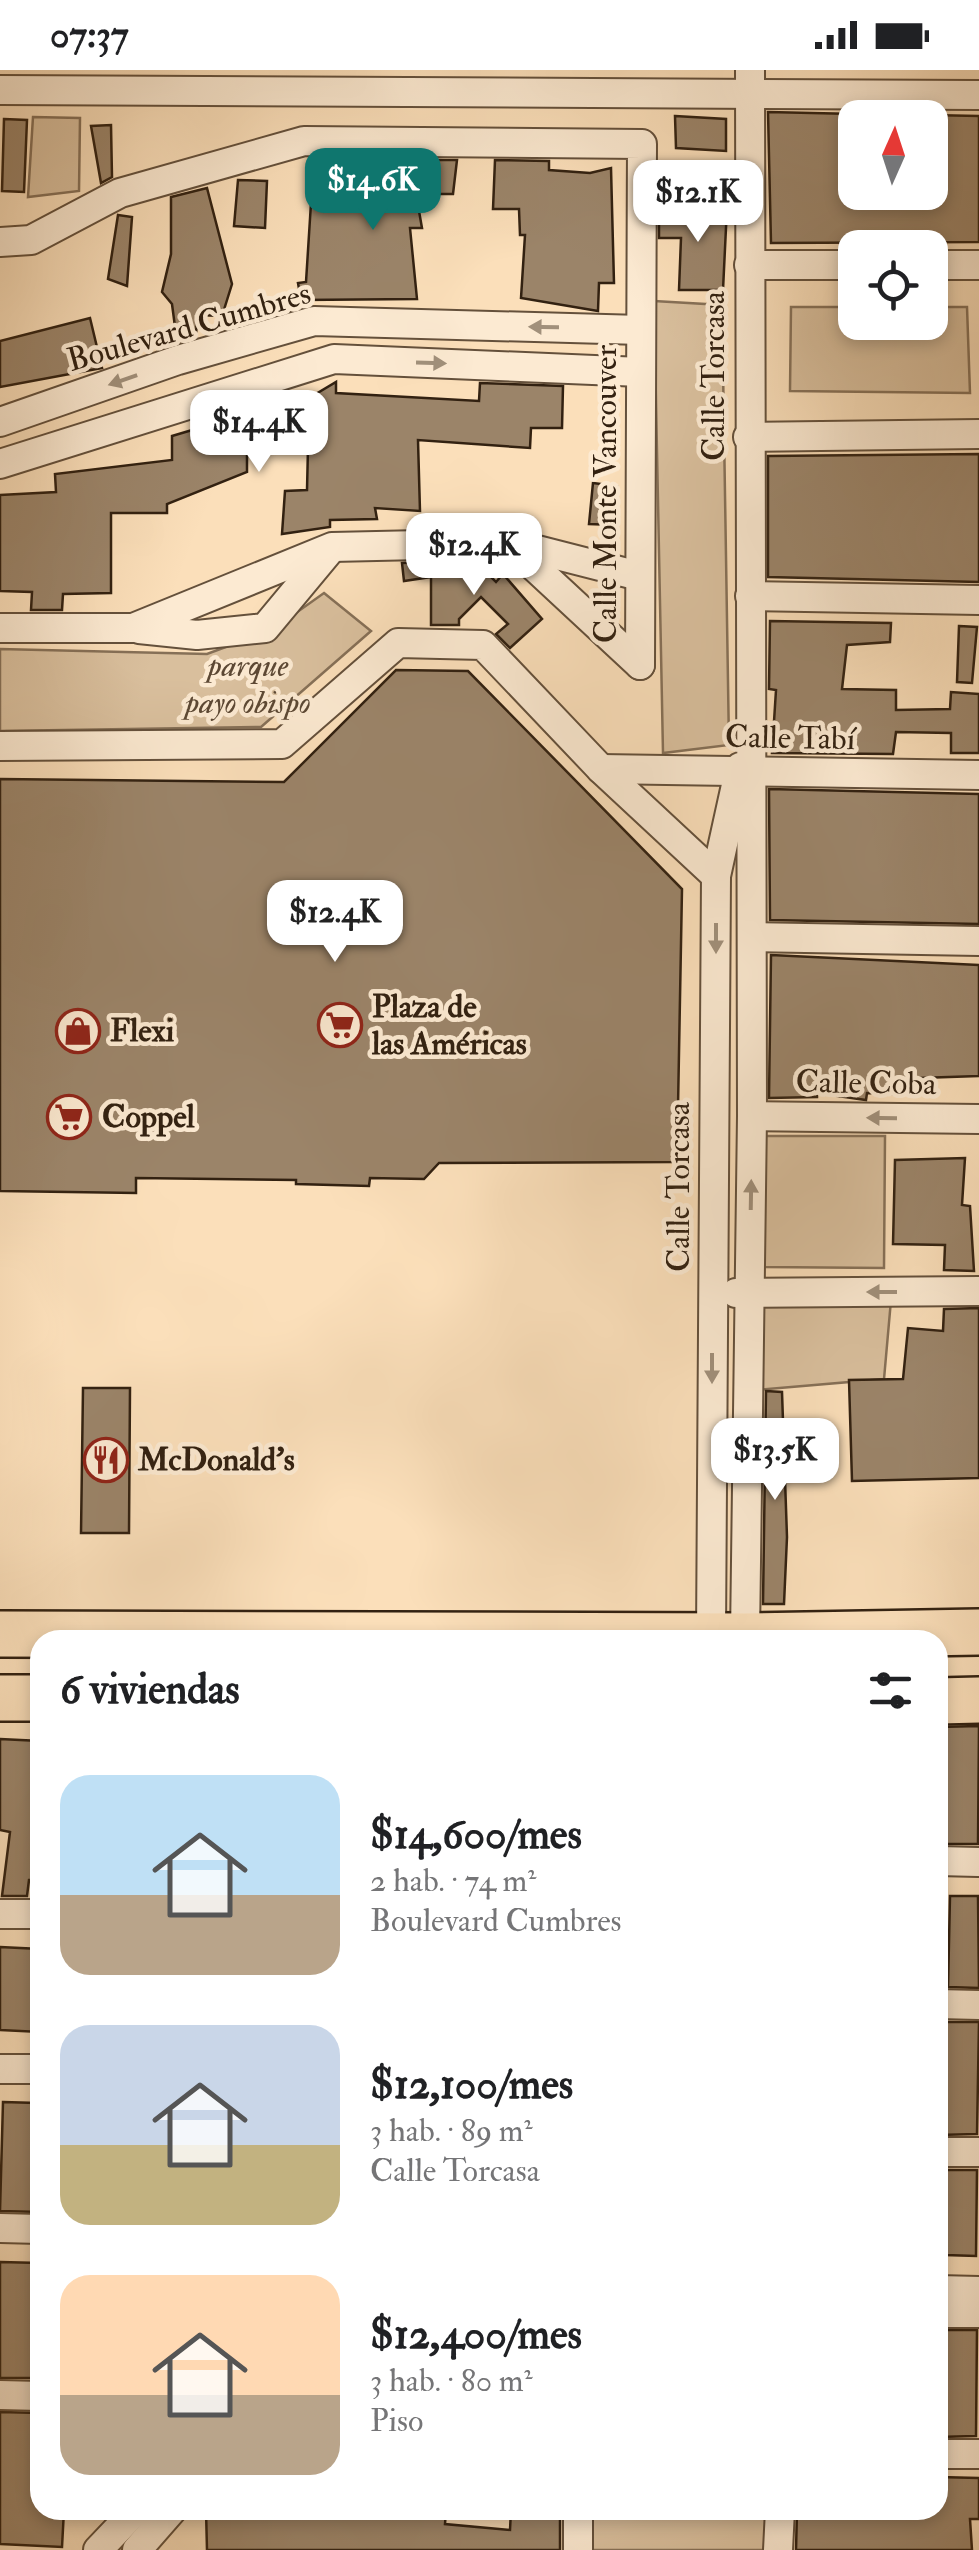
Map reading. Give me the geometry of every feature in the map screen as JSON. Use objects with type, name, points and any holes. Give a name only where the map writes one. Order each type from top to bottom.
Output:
[{"type":"main road","points":[[948,1634],[979,1632]]},
{"type":"main road","points":[[0,1634],[30,1634]]},
{"type":"main road","points":[[0,1698],[30,1698]]},
{"type":"main road","points":[[948,1701],[979,1700]]},
{"type":"street","points":[[0,90],[750,81],[979,94]]},
{"type":"street","name":"Calle Torcasa","points":[[728,1630],[713,1294],[716,876],[750,743],[750,81]]},
{"type":"street","name":"Calle Monte Vancouver","points":[[0,242],[30,240],[120,193],[304,141],[642,144],[640,665],[510,543]]},
{"type":"street","points":[[749,265],[838,265]]},
{"type":"street","points":[[948,265],[979,265]]},
{"type":"street","name":"Boulevard Cumbres","points":[[0,422],[178,360],[314,321],[641,330]]},
{"type":"street","points":[[390,323],[392,362]]},
{"type":"street","points":[[0,464],[334,359],[641,372]]},
{"type":"street","points":[[748,437],[979,434]]},
{"type":"street","points":[[133,628],[332,547],[510,543],[640,576]]},
{"type":"street","points":[[0,628],[133,628],[197,636],[265,628],[332,547]]},
{"type":"street","points":[[750,596],[979,600]]},
{"type":"street","points":[[0,746],[282,744],[398,643],[483,645],[601,769],[716,876]]},
{"type":"street","name":"Calle Tabí","points":[[601,769],[979,776]]},
{"type":"street","name":"Calle Torcasa","points":[[728,1630],[750,1292],[752,936],[744,772]]},
{"type":"street","points":[[752,936],[979,941]]},
{"type":"street","name":"Calle Coba","points":[[752,1116],[979,1119]]},
{"type":"street","points":[[713,1294],[979,1291]]},
{"type":"street","points":[[948,1861],[978,1862]]},
{"type":"street","points":[[0,1914],[30,1914]]},
{"type":"street","points":[[948,2004],[979,2005]]},
{"type":"street","points":[[0,2069],[30,2069]]},
{"type":"street","points":[[948,2152],[979,2152]]},
{"type":"street","points":[[0,2228],[30,2229]]},
{"type":"street","points":[[948,2290],[979,2290]]},
{"type":"street","points":[[948,2313],[979,2313]]},
{"type":"street","points":[[0,2396],[30,2396]]},
{"type":"street","points":[[948,2454],[979,2454]]},
{"type":"street","points":[[98,2550],[126,2520]]},
{"type":"street","points":[[136,2550],[163,2520]]},
{"type":"street","points":[[578,2520],[578,2550]]},
{"type":"street","points":[[778,2550],[780,2520]]},
{"type":"green space","points":[[33,117],[80,118],[79,191],[28,197]]},
{"type":"green space","points":[[654,301],[722,305],[729,745],[663,753]]},
{"type":"green space","points":[[791,307],[838,307],[838,340],[948,340],[948,307],[967,307],[970,393],[790,391]]},
{"type":"green space","name":"parque payo obispo","points":[[324,593],[371,631],[261,727],[0,731],[0,649],[207,654],[272,630]]},
{"type":"green space","points":[[764,1136],[885,1136],[884,1268],[764,1267]]},
{"type":"green space","points":[[891,1300],[884,1379],[757,1390],[760,1301]]},
{"type":"green space","points":[[588,2520],[770,2520],[770,2550],[589,2550]]},
{"type":"building","points":[[768,112],[838,114],[838,210],[948,210],[948,115],[979,116],[979,242],[948,242],[948,230],[838,230],[838,243],[771,243]]},
{"type":"building","points":[[675,116],[726,119],[726,151],[676,148]]},
{"type":"building","points":[[4,119],[27,120],[24,192],[2,191]]},
{"type":"building","points":[[111,125],[112,177],[101,183],[91,126]]},
{"type":"building","points":[[360,160],[457,160],[453,194],[416,194],[422,228],[410,228],[417,299],[301,300],[298,283],[306,282],[311,203],[361,204]]},
{"type":"building","points":[[495,160],[549,161],[549,170],[590,173],[611,168],[614,283],[599,283],[598,311],[521,298],[525,235],[520,235],[519,209],[493,209]]},
{"type":"building","points":[[238,180],[267,181],[265,228],[234,226]]},
{"type":"building","points":[[207,188],[232,284],[222,316],[197,315],[196,337],[177,342],[172,304],[162,292],[171,254],[171,197]]},
{"type":"building","points":[[727,207],[723,290],[679,290],[681,238],[659,238],[659,208]]},
{"type":"building","points":[[118,215],[132,217],[127,286],[108,279]]},
{"type":"building","points":[[90,318],[102,368],[0,387],[0,341]]},
{"type":"building","points":[[336,382],[336,393],[479,401],[480,383],[563,386],[562,428],[531,428],[530,448],[418,440],[420,511],[375,508],[377,519],[330,520],[330,527],[282,534],[285,491],[307,490],[308,447],[247,454],[247,472],[167,504],[167,513],[111,513],[111,593],[63,594],[62,610],[31,610],[32,592],[0,591],[0,495],[56,492],[55,474],[172,460],[172,436],[226,420],[228,411],[254,414],[254,404],[299,404]]},
{"type":"building","points":[[979,454],[979,582],[768,577],[768,456]]},
{"type":"building","points":[[593,483],[617,486],[615,525],[589,524]]},
{"type":"building","points":[[428,562],[431,576],[431,569],[471,569],[477,563],[496,582],[503,574],[542,619],[510,648],[496,634],[508,624],[481,597],[459,619],[459,625],[431,625],[431,577],[404,581],[402,563]]},
{"type":"building","points":[[770,621],[891,623],[890,642],[847,645],[842,689],[896,690],[896,710],[950,709],[951,692],[979,694],[979,753],[951,753],[951,733],[896,732],[893,754],[772,753],[776,690],[769,689]]},
{"type":"building","points":[[959,626],[977,627],[972,683],[957,682]]},
{"type":"building","name":"Plaza de las Américas","points":[[396,670],[468,671],[682,889],[677,1162],[439,1163],[424,1179],[370,1178],[369,1186],[296,1184],[296,1180],[136,1178],[136,1193],[0,1191],[0,779],[284,782]]},
{"type":"building","points":[[769,789],[979,794],[979,924],[770,920]]},
{"type":"building","points":[[771,955],[979,965],[979,1076],[920,1078],[920,1095],[867,1093],[866,1100],[817,1093],[817,1097],[769,1098]]},
{"type":"building","points":[[965,1158],[962,1205],[970,1206],[974,1271],[944,1270],[945,1245],[893,1244],[895,1160]]},
{"type":"building","points":[[979,1308],[979,1478],[852,1481],[849,1380],[903,1379],[908,1328],[943,1331],[944,1309]]},
{"type":"building","name":"McDonald's","points":[[83,1388],[130,1388],[129,1533],[81,1533]]},
{"type":"building","points":[[766,1391],[782,1392],[787,1537],[784,1604],[763,1604]]},
{"type":"building","points":[[979,1726],[978,1844],[948,1844],[948,1727]]},
{"type":"building","points":[[0,1739],[30,1740],[27,1896],[2,1896],[10,1832],[0,1830]]},
{"type":"building","points":[[950,1896],[978,1896],[979,1988],[948,1987]]},
{"type":"building","points":[[0,1947],[30,1948],[30,2032],[0,2030]]},
{"type":"building","points":[[948,2022],[979,2022],[977,2134],[948,2135]]},
{"type":"building","points":[[3,2102],[30,2103],[30,2212],[0,2211]]},
{"type":"building","points":[[948,2170],[977,2170],[976,2256],[948,2255]]},
{"type":"building","points":[[0,2262],[30,2263],[30,2378],[0,2378]]},
{"type":"building","points":[[948,2330],[977,2330],[976,2436],[948,2437]]},
{"type":"building","points":[[0,2412],[30,2413],[30,2520],[63,2520],[62,2547],[0,2544]]},
{"type":"building","points":[[948,2477],[979,2478],[979,2519],[970,2519],[972,2550],[796,2550],[797,2520],[948,2520]]},
{"type":"building","points":[[206,2520],[445,2520],[445,2524],[510,2530],[510,2520],[560,2520],[560,2550],[207,2550]]},
{"type":"place","name":"Plaza de las Américas","points":[[340,1025]]},
{"type":"place","name":"Flexi","points":[[78,1031]]},
{"type":"place","name":"Coppel","points":[[69,1117]]},
{"type":"place","name":"McDonald's","points":[[106,1460]]}]
